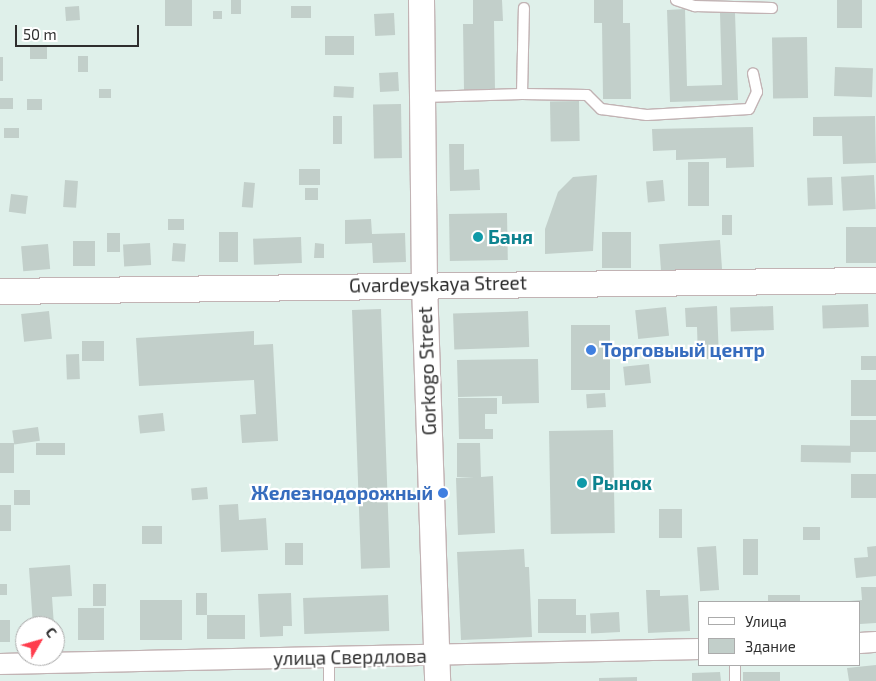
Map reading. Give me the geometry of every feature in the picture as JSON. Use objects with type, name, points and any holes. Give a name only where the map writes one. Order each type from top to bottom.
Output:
[{"type":"street","name":"Gorkogo Street","points":[[421,0],[424,97],[424,284],[437,681]]},
{"type":"street","name":"Gvardeyskaya Street","points":[[0,291],[424,284],[876,280]]},
{"type":"street","points":[[861,643],[876,642]]},
{"type":"street","name":"улица Свердлова","points":[[0,664],[698,648]]},
{"type":"lane","points":[[676,0],[695,6],[772,8]]},
{"type":"lane","points":[[522,94],[524,8]]},
{"type":"lane","points":[[424,97],[522,94],[587,95],[601,110],[647,115],[749,109],[757,92],[753,73]]},
{"type":"lane","points":[[329,657],[329,681]]},
{"type":"lane","points":[[735,666],[735,681]]},
{"type":"building","points":[[165,0],[192,0],[192,26],[165,26]]},
{"type":"building","points":[[231,0],[241,0],[241,14],[231,14]]},
{"type":"building","points":[[473,0],[502,0],[503,21],[494,21],[495,90],[464,90],[463,24],[473,24]]},
{"type":"building","points":[[594,0],[623,0],[623,23],[630,23],[631,99],[603,99],[602,23],[594,23]]},
{"type":"building","points":[[837,0],[862,0],[862,28],[837,28]]},
{"type":"building","points":[[79,6],[80,20],[66,21],[65,7]]},
{"type":"building","points":[[291,6],[311,6],[311,18],[291,18]]},
{"type":"building","points":[[685,9],[687,86],[722,85],[720,13],[735,13],[738,100],[670,102],[667,10]]},
{"type":"building","points":[[213,11],[222,11],[222,19],[213,19]]},
{"type":"building","points":[[394,13],[395,35],[375,36],[374,14]]},
{"type":"building","points":[[325,36],[354,36],[354,55],[325,55]]},
{"type":"building","points":[[807,37],[808,98],[773,99],[772,38]]},
{"type":"building","points":[[30,46],[47,46],[47,59],[30,59]]},
{"type":"building","points":[[78,56],[88,56],[88,72],[78,72]]},
{"type":"building","points":[[0,57],[3,57],[3,81],[0,81]]},
{"type":"building","points":[[835,67],[873,68],[872,97],[834,96]]},
{"type":"building","points":[[398,72],[399,91],[380,92],[379,73]]},
{"type":"building","points":[[334,86],[354,87],[353,98],[333,97]]},
{"type":"building","points":[[99,89],[111,89],[111,98],[99,98]]},
{"type":"building","points":[[0,98],[13,98],[13,109],[0,109]]},
{"type":"building","points":[[27,99],[42,99],[42,110],[27,110]]},
{"type":"building","points":[[579,101],[580,141],[551,142],[550,102]]},
{"type":"building","points":[[373,104],[401,104],[402,158],[374,158]]},
{"type":"building","points":[[333,116],[342,116],[342,144],[333,144]]},
{"type":"building","points":[[875,116],[876,163],[843,164],[842,136],[813,136],[813,117]]},
{"type":"building","points":[[753,127],[754,167],[726,168],[726,158],[676,160],[676,150],[653,151],[652,129]]},
{"type":"building","points":[[4,128],[19,128],[19,138],[4,138]]},
{"type":"building","points":[[449,144],[464,144],[464,170],[479,169],[480,190],[450,191]]},
{"type":"building","points":[[688,162],[709,162],[709,206],[688,206]]},
{"type":"building","points":[[299,169],[320,169],[320,185],[299,185]]},
{"type":"building","points":[[597,175],[593,251],[545,254],[545,229],[558,192],[573,177]]},
{"type":"building","points":[[874,175],[876,209],[843,211],[841,177]]},
{"type":"building","points":[[832,177],[833,205],[808,206],[807,178]]},
{"type":"building","points":[[65,180],[78,181],[76,208],[63,207]]},
{"type":"building","points":[[663,180],[665,201],[648,202],[646,181]]},
{"type":"building","points":[[244,182],[255,183],[253,208],[242,207]]},
{"type":"building","points":[[305,188],[318,188],[318,200],[305,200]]},
{"type":"building","points":[[11,194],[28,196],[26,214],[9,212]]},
{"type":"building","name":"Баня","points":[[507,213],[508,260],[450,261],[449,214]]},
{"type":"building","points":[[722,215],[732,215],[732,235],[722,235]]},
{"type":"building","points":[[168,219],[184,219],[184,230],[168,230]]},
{"type":"building","points":[[371,219],[372,234],[405,233],[406,262],[373,263],[372,243],[345,244],[345,220]]},
{"type":"building","points":[[846,227],[876,227],[876,263],[846,263]]},
{"type":"building","points":[[219,232],[238,232],[238,262],[219,262]]},
{"type":"building","points":[[602,232],[631,232],[631,268],[602,268]]},
{"type":"building","points":[[107,233],[120,233],[120,252],[107,252]]},
{"type":"building","points":[[301,237],[302,263],[254,265],[253,239]]},
{"type":"building","points":[[720,240],[722,271],[661,275],[659,244]]},
{"type":"building","points":[[73,241],[95,241],[95,266],[73,266]]},
{"type":"building","points":[[150,243],[151,265],[124,266],[123,244]]},
{"type":"building","points":[[173,243],[186,244],[185,262],[172,261]]},
{"type":"building","points":[[315,243],[324,244],[324,258],[314,258]]},
{"type":"building","points":[[48,244],[50,269],[23,271],[21,246]]},
{"type":"building","points":[[868,304],[869,327],[823,329],[822,306]]},
{"type":"building","points":[[717,306],[719,359],[698,359],[697,327],[686,327],[685,308]]},
{"type":"building","points":[[773,306],[774,330],[731,331],[730,308]]},
{"type":"building","points":[[666,307],[669,336],[638,339],[635,310]]},
{"type":"building","points":[[381,309],[390,568],[361,569],[352,310]]},
{"type":"building","points":[[49,311],[52,339],[24,342],[21,314]]},
{"type":"building","points":[[528,311],[529,347],[454,350],[453,314]]},
{"type":"building","points":[[571,325],[610,325],[610,390],[571,390]]},
{"type":"building","points":[[254,331],[254,345],[273,344],[278,441],[242,443],[240,415],[256,414],[254,380],[139,386],[136,338]]},
{"type":"building","points":[[82,341],[104,341],[104,361],[82,361]]},
{"type":"building","points":[[66,354],[79,354],[80,379],[67,379]]},
{"type":"building","points":[[861,356],[876,356],[876,370],[861,370]]},
{"type":"building","points":[[538,359],[539,403],[502,404],[502,396],[458,397],[457,360]]},
{"type":"building","points":[[649,364],[651,383],[625,386],[623,367]]},
{"type":"building","points":[[851,380],[876,380],[876,416],[851,416]]},
{"type":"building","points":[[605,393],[606,407],[587,408],[586,394]]},
{"type":"building","points":[[458,398],[497,398],[497,414],[485,414],[485,429],[493,429],[493,439],[459,439]]},
{"type":"building","points":[[163,413],[165,431],[140,434],[138,416]]},
{"type":"building","points":[[850,420],[876,420],[876,452],[850,452]]},
{"type":"building","points":[[38,427],[40,441],[14,444],[12,431]]},
{"type":"building","name":"Рынок","points":[[613,430],[615,533],[551,534],[549,431]]},
{"type":"building","points":[[0,443],[14,443],[14,473],[0,473]]},
{"type":"building","points":[[36,443],[65,443],[65,455],[36,455]]},
{"type":"building","points":[[457,443],[480,443],[481,477],[493,476],[495,533],[458,535],[456,478],[474,477],[457,477]]},
{"type":"building","points":[[801,445],[851,446],[851,463],[801,462]]},
{"type":"building","points":[[851,474],[876,474],[876,498],[851,498]]},
{"type":"building","points":[[207,487],[208,499],[192,500],[191,488]]},
{"type":"building","points":[[14,490],[30,490],[30,505],[14,505]]},
{"type":"building","points":[[238,504],[239,520],[266,518],[268,550],[221,552],[219,505]]},
{"type":"building","points":[[0,505],[11,505],[11,531],[0,531]]},
{"type":"building","points":[[659,509],[682,509],[682,538],[659,538]]},
{"type":"building","points":[[142,526],[162,526],[162,544],[142,544]]},
{"type":"building","points":[[803,527],[820,527],[820,540],[803,540]]},
{"type":"building","points":[[743,539],[758,539],[758,575],[743,575]]},
{"type":"building","points":[[285,543],[303,543],[303,565],[285,565]]},
{"type":"building","points":[[716,546],[719,590],[700,591],[697,547]]},
{"type":"building","points":[[876,546],[876,576],[856,578],[854,558],[868,557],[867,547]]},
{"type":"building","points":[[524,549],[525,567],[529,567],[532,637],[461,640],[457,552]]},
{"type":"building","points":[[70,565],[72,596],[52,597],[53,616],[32,616],[29,568]]},
{"type":"building","points":[[0,584],[7,584],[7,595],[0,595]]},
{"type":"building","points":[[93,584],[106,584],[106,606],[93,606]]},
{"type":"building","points":[[861,587],[876,587],[876,623],[861,624],[861,601],[849,601],[862,600]]},
{"type":"building","points":[[646,590],[660,590],[660,596],[688,595],[690,631],[648,633]]},
{"type":"building","points":[[196,593],[207,593],[207,615],[196,615]]},
{"type":"building","points":[[291,593],[292,626],[283,626],[283,636],[260,637],[258,594]]},
{"type":"building","points":[[388,595],[389,631],[304,634],[303,598]]},
{"type":"building","points":[[768,595],[800,595],[800,601],[768,601]]},
{"type":"building","points":[[538,599],[576,599],[576,615],[586,615],[586,633],[538,633]]},
{"type":"building","points":[[140,600],[182,600],[182,640],[140,640]]},
{"type":"building","points":[[78,608],[104,608],[104,640],[78,640]]},
{"type":"building","points":[[619,612],[620,632],[591,633],[590,614]]},
{"type":"building","points":[[207,615],[245,615],[245,639],[207,639]]},
{"type":"building","points":[[0,620],[10,620],[10,642],[0,642]]},
{"type":"building","points":[[876,665],[876,681],[849,681],[847,668]]},
{"type":"building","points":[[720,672],[721,681],[692,681],[692,673]]},
{"type":"building","points":[[743,672],[780,672],[780,681],[743,681]]},
{"type":"building","points":[[637,677],[637,681],[599,681],[599,678]]},
{"type":"place","name":"Баня","points":[[478,237]]},
{"type":"place","name":"Торговыый центр","points":[[591,350]]},
{"type":"place","name":"Рынок","points":[[582,483]]},
{"type":"place","name":"Железнодорожный","points":[[443,493]]}]
